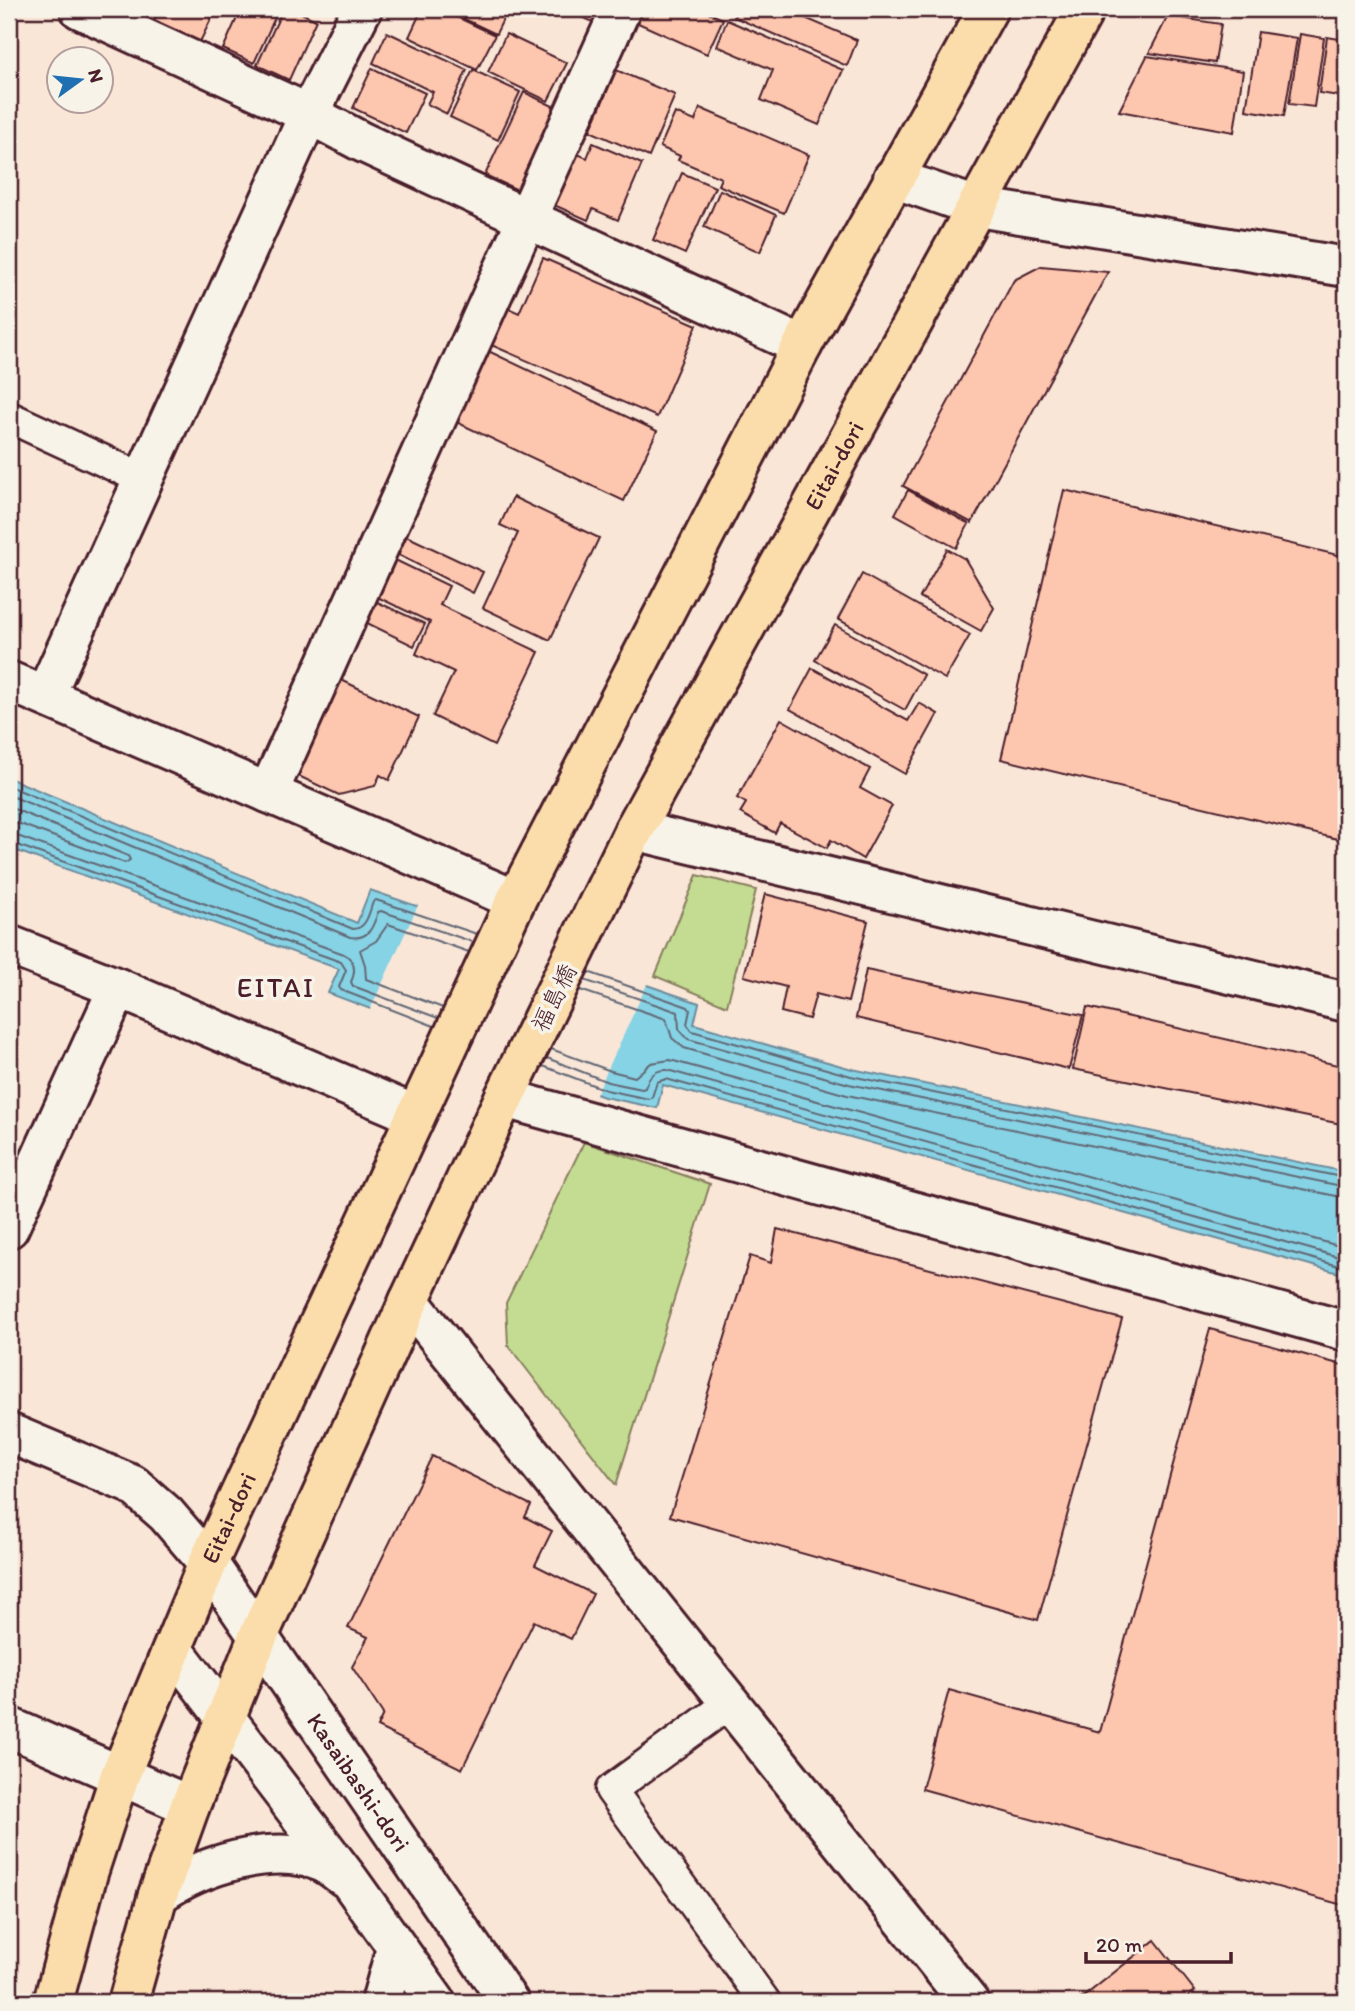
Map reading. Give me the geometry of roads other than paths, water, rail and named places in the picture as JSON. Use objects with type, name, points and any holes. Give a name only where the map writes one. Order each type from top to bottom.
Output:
[{"type":"main road","points":[[510,913],[802,346],[988,9]]},
{"type":"main road","name":"Eitai-dori","points":[[589,925],[634,830],[1086,9]]},
{"type":"main road","name":"Eitai-dori","points":[[53,2002],[88,1873],[120,1775],[208,1563],[510,913]]},
{"type":"main road","name":"福島橋","points":[[511,1084],[589,925]]},
{"type":"main road","points":[[128,2002],[158,1895],[190,1806],[258,1637],[409,1301],[511,1084]]},
{"type":"street","points":[[80,9],[802,346]]},
{"type":"street","points":[[45,696],[309,114],[362,9]]},
{"type":"street","points":[[268,793],[621,9]]},
{"type":"street","points":[[893,178],[977,207],[1346,267]]},
{"type":"street","points":[[9,681],[268,793],[510,913]]},
{"type":"street","points":[[634,830],[1346,1002]]},
{"type":"street","points":[[9,945],[118,988],[415,1115]]},
{"type":"street","points":[[9,1228],[118,988]]},
{"type":"street","points":[[511,1084],[1346,1331]]},
{"type":"street","points":[[409,1301],[966,2001]]},
{"type":"street","name":"Kasaibashi-dori","points":[[9,1433],[133,1485],[166,1514],[208,1563],[509,2002]]},
{"type":"street","points":[[173,1648],[349,1880],[436,2002]]},
{"type":"street","points":[[9,1727],[190,1806]]},
{"type":"street","points":[[158,1895],[194,1874],[251,1857],[272,1855],[288,1855],[322,1862],[349,1880]]},
{"type":"street","points":[[381,2002],[396,1948]]},
{"type":"lane","points":[[9,417],[143,479]]},
{"type":"lane","points":[[730,1703],[611,1790],[765,2002]]},
{"type":"water","points":[[9,778],[357,923],[370,890],[699,1003],[694,1024],[852,1069],[1346,1172],[1346,1275],[663,1085],[657,1108],[604,1097],[328,993],[339,969],[9,848]]},
{"type":"district","name":"EITAI","points":[[276,987]]}]
